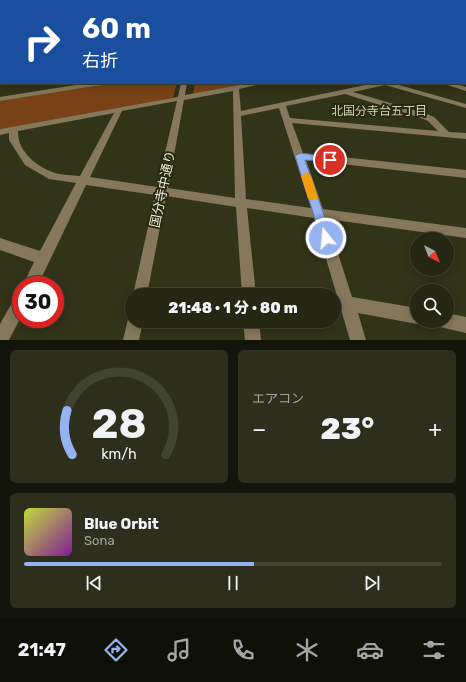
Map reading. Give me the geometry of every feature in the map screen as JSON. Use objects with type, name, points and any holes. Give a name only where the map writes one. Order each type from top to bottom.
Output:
[{"type":"street","points":[[0,99],[94,84]]},
{"type":"street","name":"国分寺中通り","points":[[141,288],[184,84]]},
{"type":"street","points":[[0,132],[257,84]]},
{"type":"street","points":[[238,114],[346,92],[362,85],[374,84]]},
{"type":"street","points":[[389,84],[466,106]]},
{"type":"street","points":[[448,84],[466,89]]},
{"type":"street","points":[[236,88],[241,203],[248,288]]},
{"type":"street","points":[[346,92],[424,116],[431,119],[446,134]]},
{"type":"street","points":[[282,105],[319,213],[358,340]]},
{"type":"street","points":[[35,276],[82,180],[119,110]]},
{"type":"street","points":[[288,120],[466,136]]},
{"type":"street","points":[[14,129],[14,140],[28,163],[53,176],[466,233]]},
{"type":"street","points":[[300,156],[466,174]]},
{"type":"street","points":[[0,244],[44,259]]},
{"type":"street","points":[[347,304],[410,315]]},
{"type":"street","points":[[0,340],[12,318]]},
{"type":"street","points":[[454,323],[466,325]]},
{"type":"street","points":[[131,340],[134,328]]},
{"type":"street","points":[[252,328],[253,340]]},
{"type":"shaded area","points":[[103,84],[177,84],[173,98],[0,129],[0,101]]},
{"type":"shaded area","points":[[195,84],[248,84],[193,94]]},
{"type":"slow traffic","points":[[306,176],[313,198]]},
{"type":"district","name":"北国分寺台五丁目","points":[[379,111]]},
{"type":"route","points":[[326,238],[300,156],[330,160]]}]
